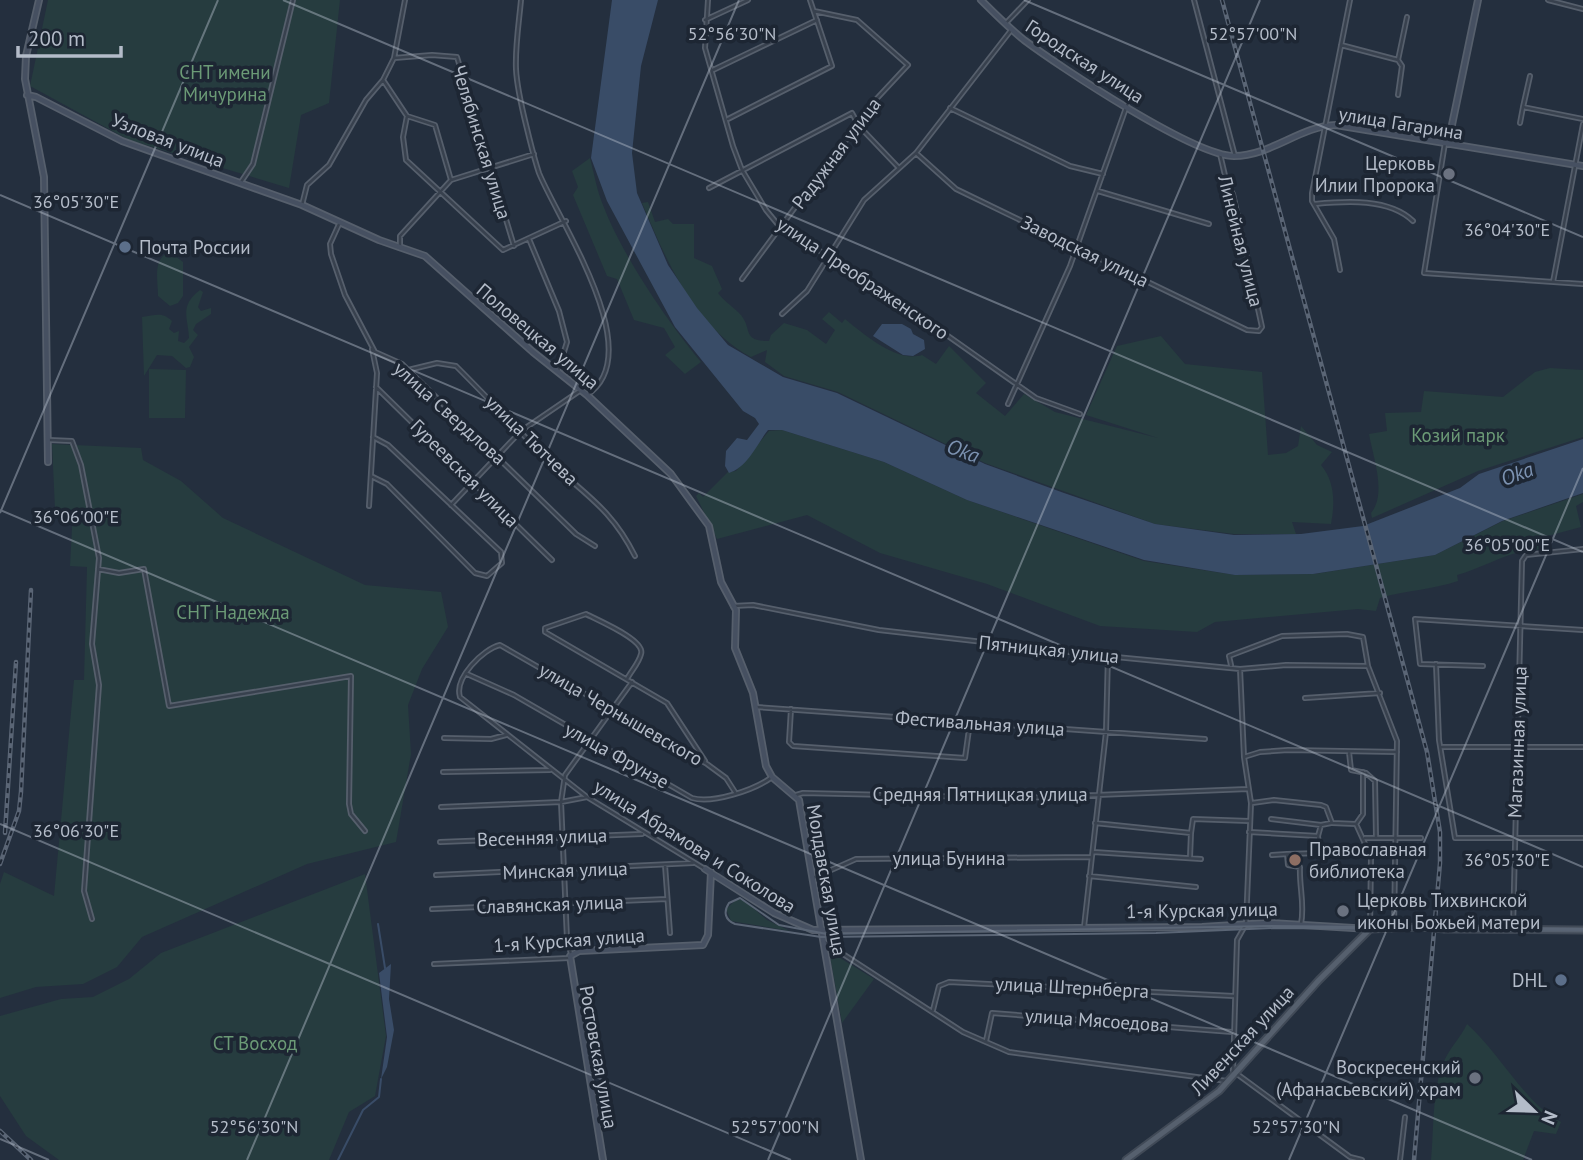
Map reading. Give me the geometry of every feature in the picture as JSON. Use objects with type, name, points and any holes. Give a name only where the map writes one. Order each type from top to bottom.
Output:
[{"type":"main road","name":"1-я Курская улица","points":[[1370,929],[1583,930]]},
{"type":"main road","name":"Ливенская улица","points":[[1126,1160],[1208,1102],[1319,980],[1370,929]]},
{"type":"street","points":[[39,0],[26,56],[27,95],[44,177],[48,462]]},
{"type":"street","points":[[241,182],[253,164],[293,0]]},
{"type":"street","points":[[302,205],[307,184],[329,164],[366,100],[383,80],[394,58],[405,0]]},
{"type":"street","points":[[520,0],[516,68],[534,154],[540,174],[595,285],[606,326],[607,358],[603,381],[587,395]]},
{"type":"street","name":"улица Преображенского","points":[[708,0],[705,47],[742,170],[766,210],[780,227],[828,254],[1036,398],[1080,414]]},
{"type":"street","points":[[705,20],[748,0]]},
{"type":"street","points":[[727,120],[832,66],[810,0]]},
{"type":"street","name":"Городская улица","points":[[981,0],[1040,51],[1180,138]]},
{"type":"street","points":[[1005,23],[1028,0]]},
{"type":"street","name":"Линейная улица","points":[[1194,0],[1235,156]]},
{"type":"street","points":[[1340,270],[1334,239],[1312,193],[1350,0]]},
{"type":"street","points":[[1478,0],[1446,143],[1424,273],[1583,284]]},
{"type":"street","points":[[1548,0],[1583,9]]},
{"type":"street","name":"Радужная улица","points":[[742,279],[859,126],[868,108],[908,65],[857,20],[814,11]]},
{"type":"street","points":[[1398,60],[1407,18]]},
{"type":"street","points":[[711,71],[817,20]]},
{"type":"street","points":[[782,314],[807,291],[864,200],[916,153],[1012,29]]},
{"type":"street","points":[[1341,45],[1398,60],[1402,66],[1398,94]]},
{"type":"street","name":"Челябинская улица","points":[[394,58],[432,55],[457,57],[514,246]]},
{"type":"street","points":[[1520,123],[1530,76]]},
{"type":"street","points":[[383,80],[407,116],[435,125],[451,180]]},
{"type":"street","name":"Узловая улица","points":[[27,95],[36,97],[122,141],[302,205]]},
{"type":"street","points":[[1008,404],[1077,247],[1127,105]]},
{"type":"street","points":[[1523,107],[1583,118]]},
{"type":"street","points":[[950,108],[1070,166],[1103,174]]},
{"type":"street","points":[[709,188],[852,113],[859,126],[898,167]]},
{"type":"street","points":[[407,116],[403,137],[404,157],[503,250],[566,222]]},
{"type":"street","points":[[1553,282],[1583,124]]},
{"type":"street","name":"улица Гагарина","points":[[1180,138],[1220,154],[1235,156],[1259,152],[1324,126],[1336,125],[1583,166]]},
{"type":"street","name":"Заводская улица","points":[[916,153],[956,189],[1247,330],[1259,331],[1262,327]]},
{"type":"street","points":[[400,248],[401,236],[451,180],[534,154]]},
{"type":"street","name":"Линейная улица","points":[[1220,154],[1227,184],[1233,194],[1262,327]]},
{"type":"street","points":[[1097,191],[1209,224]]},
{"type":"street","points":[[1315,204],[1344,201],[1374,204],[1405,213],[1413,221]]},
{"type":"street","name":"Половецкая улица","points":[[302,205],[400,248],[425,256],[587,395],[671,474],[701,514],[714,542],[721,582],[733,606]]},
{"type":"street","name":"улица Свердлова","points":[[340,222],[331,244],[331,254],[345,295],[375,352],[408,370],[576,534],[595,546]]},
{"type":"street","name":"Челябинская улица","points":[[529,239],[559,311],[566,342],[558,371]]},
{"type":"street","points":[[369,506],[376,387],[372,346]]},
{"type":"street","name":"улица Тютчева","points":[[408,370],[452,363],[550,461],[602,505],[625,536],[635,556]]},
{"type":"street","name":"Гуреевская улица","points":[[376,387],[474,480],[552,561]]},
{"type":"street","points":[[451,505],[521,431],[581,390]]},
{"type":"street","points":[[371,476],[387,484],[475,573],[487,576],[503,558],[388,445],[373,438]]},
{"type":"street","points":[[47,440],[72,441],[81,465],[99,558],[92,644],[99,685],[84,891],[92,919]]},
{"type":"street","name":"Магазинная улица","points":[[1513,929],[1522,561],[1526,555],[1583,549]]},
{"type":"street","points":[[98,569],[119,573],[144,569],[169,706],[351,676],[349,804],[351,814],[365,831]]},
{"type":"street","name":"Пятницкая улица","points":[[733,606],[753,605],[879,630],[1232,666],[1240,669],[1286,665],[1368,666]]},
{"type":"street","points":[[733,606],[737,617],[735,648],[756,707],[766,766],[772,777]]},
{"type":"street","points":[[627,679],[642,654],[640,644],[586,614],[545,628],[545,632],[667,703],[707,764]]},
{"type":"street","points":[[1483,666],[1420,664],[1415,620],[1583,629]]},
{"type":"street","points":[[1232,666],[1229,656],[1260,647],[1282,636],[1361,635],[1368,666],[1397,741],[1394,928]]},
{"type":"street","name":"улица Чернышевского","points":[[467,674],[484,654],[500,645],[707,764],[726,778],[735,792]]},
{"type":"street","points":[[1084,927],[1106,732],[1108,655]]},
{"type":"street","points":[[1436,664],[1439,740],[1443,747],[1454,838],[1583,838]]},
{"type":"street","points":[[1240,669],[1244,757],[1251,803],[1247,924],[1237,940],[1231,1066],[1235,1074],[1350,1157],[1362,1160]]},
{"type":"street","name":"улица Абрамова и Соколова","points":[[467,674],[458,689],[460,697],[587,797],[774,913],[800,927],[820,930]]},
{"type":"street","name":"улица Фрунзе","points":[[467,674],[514,695],[692,798],[709,801],[772,777]]},
{"type":"street","name":"Ростовская улица","points":[[603,1160],[567,939],[561,802],[569,766],[632,682]]},
{"type":"street","points":[[1305,698],[1380,694]]},
{"type":"street","name":"Фестивальная улица","points":[[756,707],[1205,739]]},
{"type":"street","points":[[791,709],[789,742],[793,746],[965,758],[970,722]]},
{"type":"street","points":[[444,738],[491,739],[506,735]]},
{"type":"street","points":[[1443,747],[1583,747]]},
{"type":"street","points":[[1244,757],[1260,752],[1288,750],[1397,752]]},
{"type":"street","points":[[1349,752],[1351,770],[1363,772],[1375,781],[1376,836]]},
{"type":"street","points":[[443,772],[550,770]]},
{"type":"street","points":[[1356,824],[1363,814],[1363,772]]},
{"type":"street","name":"Молдавская улица","points":[[772,777],[796,795],[813,878],[861,1160]]},
{"type":"street","name":"Средняя Пятницкая улица","points":[[796,795],[903,793],[1021,798],[1248,789]]},
{"type":"street","points":[[441,807],[561,802],[587,797]]},
{"type":"street","points":[[1251,803],[1274,800],[1321,805],[1326,807],[1332,823]]},
{"type":"street","points":[[1190,857],[1193,819],[1249,821]]},
{"type":"street","points":[[1271,819],[1321,825],[1356,824]]},
{"type":"street","points":[[1095,823],[1191,833]]},
{"type":"street","points":[[1356,824],[1365,838],[1371,857],[1370,929]]},
{"type":"street","points":[[1272,855],[1320,853],[1318,835],[1321,825]]},
{"type":"street","points":[[1249,832],[1318,835]]},
{"type":"street","name":"Весенняя улица","points":[[440,842],[564,835],[645,834]]},
{"type":"street","points":[[1365,838],[1421,838]]},
{"type":"street","points":[[1287,854],[1288,866],[1300,867],[1298,886],[1303,900],[1301,924]]},
{"type":"street","name":"улица Бунина","points":[[813,878],[856,859],[1091,855],[1201,859]]},
{"type":"street","name":"Минская улица","points":[[436,875],[693,863]]},
{"type":"street","points":[[665,865],[670,933]]},
{"type":"street","name":"1-я Курская улица","points":[[434,964],[570,956],[579,951],[689,947],[705,942],[708,935],[708,871]]},
{"type":"street","points":[[1089,876],[1196,887]]},
{"type":"street","name":"Славянская улица","points":[[432,909],[667,900]]},
{"type":"street","name":"1-я Курская улица","points":[[820,930],[1247,924],[1301,924],[1370,929]]},
{"type":"street","points":[[823,941],[985,1043],[1027,1056],[1228,1082]]},
{"type":"street","name":"улица Штернберга","points":[[933,1012],[939,986],[949,982],[1234,996]]},
{"type":"street","name":"улица Мясоедова","points":[[985,1043],[992,1013],[1232,1032]]},
{"type":"street","points":[[1400,1160],[1405,1117]]},
{"type":"green space","name":"СНТ имени Мичурина","points":[[48,0],[340,0],[329,103],[301,115],[289,188],[129,140],[30,86]]},
{"type":"green space","points":[[590,158],[601,200],[633,266],[701,362],[685,374],[665,355],[675,347],[664,328],[634,320],[617,279],[607,276],[573,195],[578,187],[572,171]]},
{"type":"green space","points":[[648,202],[655,222],[668,219],[673,224],[694,224],[694,258],[712,266],[722,289],[718,293],[739,313],[754,339],[769,341],[771,335],[784,323],[807,330],[826,344],[835,330],[822,319],[829,312],[842,323],[845,319],[882,346],[902,355],[922,355],[936,364],[949,346],[986,383],[976,393],[1005,416],[1024,394],[1055,412],[1158,438],[1086,415],[1117,346],[1161,336],[1185,364],[1262,372],[1268,455],[1286,453],[1298,446],[1301,426],[1317,445],[1332,452],[1321,465],[1329,478],[1333,493],[1331,524],[1292,522],[1296,534],[1234,534],[1155,524],[985,463],[838,392],[784,376],[765,362],[767,350],[751,357],[731,344],[698,310],[661,247],[642,203]]},
{"type":"green space","points":[[170,252],[183,262],[183,296],[178,303],[170,306],[158,296],[157,277],[158,264],[164,255]]},
{"type":"green space","points":[[200,290],[203,292],[198,307],[201,311],[211,308],[211,314],[196,324],[193,330],[198,335],[189,347],[194,357],[190,367],[186,368],[172,356],[157,355],[144,376],[142,317],[158,315],[168,318],[172,321],[169,329],[174,333],[179,331],[178,341],[184,343],[189,338],[187,307]]},
{"type":"green space","name":"Козий парк","points":[[1550,368],[1583,370],[1583,437],[1478,471],[1372,518],[1378,486],[1369,434],[1387,431],[1385,413],[1421,412],[1424,391],[1503,397],[1535,372]]},
{"type":"green space","points":[[149,369],[186,370],[185,418],[149,418]]},
{"type":"green space","points":[[782,430],[884,462],[967,500],[1144,561],[1235,575],[1314,574],[1435,555],[1503,521],[1583,494],[1583,502],[1576,506],[1581,527],[1544,537],[1544,550],[1512,554],[1457,575],[1458,581],[1380,598],[1376,611],[1358,609],[1215,622],[1197,632],[1100,626],[987,584],[880,553],[807,515],[717,539],[696,496],[699,493],[703,497],[728,472],[736,471],[769,431]]},
{"type":"green space","name":"СНТ Надежда","points":[[52,444],[141,448],[143,460],[181,481],[223,518],[365,585],[441,592],[448,627],[422,669],[408,705],[411,754],[396,842],[307,864],[142,937],[117,967],[83,984],[36,987],[0,998],[0,884],[4,872],[54,896],[74,680],[84,680],[87,567],[70,566],[73,510],[55,509]]},
{"type":"green space","name":"СТ Восход","points":[[365,874],[386,1036],[375,1096],[349,1112],[329,1160],[59,1160],[26,1136],[0,1096],[0,1016],[61,999],[93,997],[129,979],[161,953]]},
{"type":"green space","points":[[737,899],[745,901],[767,920],[790,931],[731,921],[726,909]]},
{"type":"green space","points":[[829,951],[874,979],[842,1023]]},
{"type":"green space","points":[[1467,1024],[1524,1091],[1548,1114],[1561,1122],[1556,1134],[1534,1131],[1523,1160],[1431,1160],[1439,1077],[1447,1054]]},
{"type":"water","name":"Oka","points":[[612,0],[658,0],[641,66],[632,153],[637,193],[668,265],[697,308],[728,345],[783,377],[837,393],[985,464],[1155,524],[1234,535],[1301,534],[1363,526],[1460,488],[1479,474],[1583,439],[1583,493],[1502,521],[1435,555],[1313,574],[1235,575],[1144,560],[967,500],[884,462],[782,430],[768,430],[742,466],[729,473],[725,466],[726,451],[737,438],[747,440],[759,424],[755,418],[743,411],[675,327],[607,201],[591,158]]},
{"type":"water","points":[[882,324],[902,324],[911,329],[913,334],[924,340],[925,349],[913,356],[903,355],[873,336]]},
{"type":"water","points":[[391,964],[389,999],[394,1030],[387,1067],[381,1079],[387,1037],[379,973]]},
{"type":"waterway","points":[[378,924],[385,968]]},
{"type":"waterway","points":[[338,1160],[363,1110],[379,1097],[381,1079]]},
{"type":"tram line","points":[[1583,929],[1273,926],[827,934],[779,925],[740,898],[729,903],[726,913],[727,918],[735,924],[821,937],[1156,933],[1273,928],[1583,930]]},
{"type":"railway","points":[[1222,0],[1427,752],[1440,832],[1440,863],[1414,1160]]},
{"type":"railway","points":[[0,864],[19,811],[31,590]]},
{"type":"railway","points":[[5,833],[16,662]]},
{"type":"railway","points":[[0,1131],[31,1160]]},
{"type":"place","name":"Церковь Илии Пророка","points":[[1449,174]]},
{"type":"place","name":"Почта России","points":[[125,247]]},
{"type":"place","name":"Православная библиотека","points":[[1295,860]]},
{"type":"place","name":"Церковь Тихвинской иконы Божьей матери","points":[[1343,911]]},
{"type":"place","name":"DHL","points":[[1561,980]]},
{"type":"place","name":"Воскресенский (Афанасьевский) храм","points":[[1475,1078]]}]
